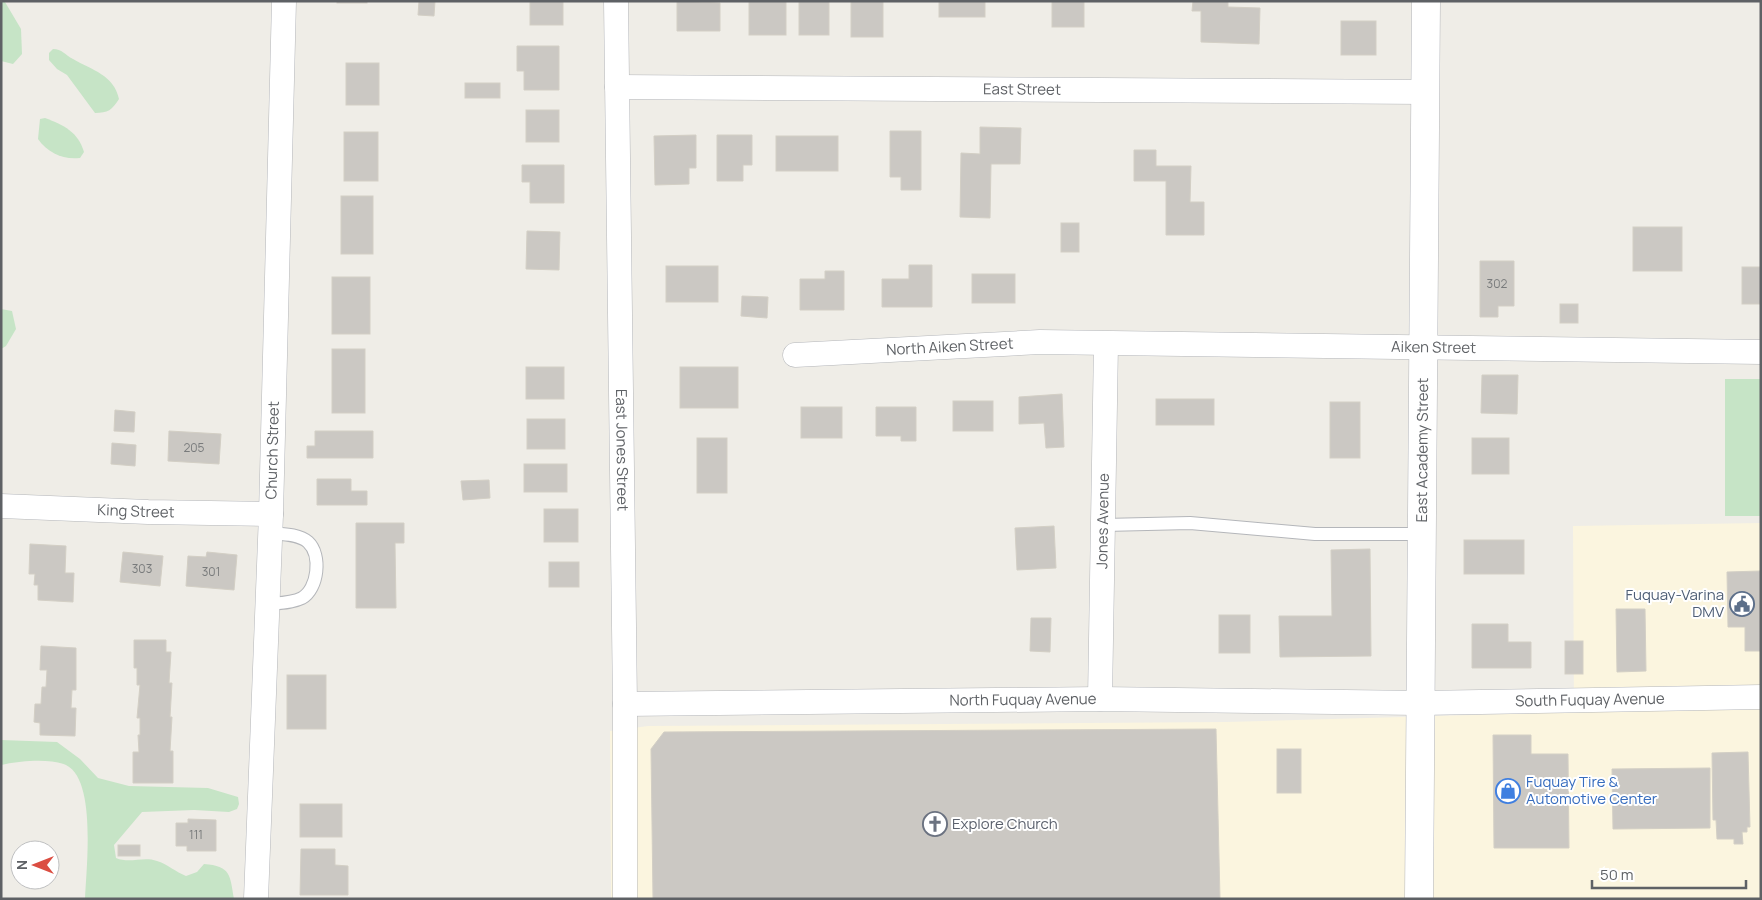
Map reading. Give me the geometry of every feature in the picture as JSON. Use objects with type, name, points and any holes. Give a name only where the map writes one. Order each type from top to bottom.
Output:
[{"type":"street","name":"Church Street","points":[[256,899],[271,524],[284,1]]},
{"type":"street","name":"East Jones Street","points":[[616,1],[625,704],[625,899]]},
{"type":"street","name":"East Academy Street","points":[[1419,899],[1426,1]]},
{"type":"street","name":"East Street","points":[[617,87],[1426,92]]},
{"type":"street","name":"North Aiken Street","points":[[795,355],[1040,342],[1106,344]]},
{"type":"street","name":"Aiken Street","points":[[1106,344],[1761,352]]},
{"type":"street","name":"Jones Avenue","points":[[1100,699],[1106,344]]},
{"type":"street","name":"King Street","points":[[1,506],[148,512],[271,524]]},
{"type":"street","name":"South Fuquay Avenue","points":[[1420,703],[1761,698]]},
{"type":"street","name":"North Fuquay Avenue","points":[[625,704],[1100,699],[1420,703]]},
{"type":"lane","points":[[1104,525],[1190,523],[1315,534],[1422,534]]},
{"type":"lane","points":[[268,604],[293,602],[304,596],[312,587],[316,572],[315,555],[308,542],[271,524]]},
{"type":"shaded area","points":[[1761,523],[1761,899],[611,899],[610,731],[648,726],[1226,722],[1574,712],[1573,526]]},
{"type":"green space","points":[[1,1],[5,2],[21,29],[22,54],[13,64],[1,61]]},
{"type":"green space","points":[[53,49],[61,51],[107,79],[112,84],[119,99],[114,106],[109,110],[95,113],[67,75],[57,69],[49,60],[49,53]]},
{"type":"green space","points":[[45,118],[58,123],[74,134],[84,152],[80,158],[62,157],[51,152],[42,144],[38,139],[40,119]]},
{"type":"green space","points":[[1,309],[12,311],[16,329],[6,346],[1,349]]},
{"type":"green space","points":[[1725,379],[1761,379],[1761,516],[1725,516]]},
{"type":"green space","points":[[1,740],[57,742],[80,759],[98,778],[129,786],[208,788],[238,797],[239,804],[237,809],[229,812],[194,810],[142,812],[114,845],[116,858],[121,860],[147,859],[157,861],[186,876],[197,872],[204,864],[220,867],[228,873],[234,899],[85,899],[88,848],[86,806],[82,788],[76,774],[66,765],[51,761],[25,761],[1,765]]},
{"type":"building","points":[[337,1],[367,1],[367,3],[337,3]]},
{"type":"building","points":[[419,1],[435,1],[434,16],[418,15]]},
{"type":"building","points":[[530,1],[563,1],[563,25],[530,25]]},
{"type":"building","points":[[677,1],[720,3],[720,31],[677,31]]},
{"type":"building","points":[[749,1],[786,1],[786,35],[749,35]]},
{"type":"building","points":[[799,1],[829,1],[829,35],[799,35]]},
{"type":"building","points":[[851,1],[883,1],[883,37],[851,37]]},
{"type":"building","points":[[939,1],[985,1],[985,17],[939,17]]},
{"type":"building","points":[[1052,1],[1084,1],[1084,27],[1052,27]]},
{"type":"building","points":[[1193,1],[1228,1],[1228,7],[1260,8],[1259,44],[1201,42],[1201,11],[1192,11]]},
{"type":"building","points":[[1341,21],[1376,21],[1376,55],[1341,55]]},
{"type":"building","points":[[517,46],[559,46],[559,90],[524,90],[524,71],[517,71]]},
{"type":"building","points":[[346,63],[379,63],[379,105],[346,105]]},
{"type":"building","points":[[465,83],[500,83],[500,98],[465,98]]},
{"type":"building","points":[[526,110],[559,110],[559,142],[526,142]]},
{"type":"building","points":[[980,127],[1021,128],[1020,164],[991,164],[990,218],[960,217],[961,153],[980,154]]},
{"type":"building","points":[[890,131],[921,131],[921,190],[901,190],[901,177],[890,177]]},
{"type":"building","points":[[344,132],[378,132],[378,181],[344,181]]},
{"type":"building","points":[[696,135],[696,168],[689,168],[689,184],[655,185],[654,136]]},
{"type":"building","points":[[717,135],[752,135],[752,165],[743,165],[743,181],[717,181]]},
{"type":"building","points":[[776,136],[838,136],[838,171],[776,171]]},
{"type":"building","points":[[1134,150],[1156,150],[1156,166],[1191,166],[1190,202],[1204,202],[1204,235],[1166,235],[1166,181],[1134,181]]},
{"type":"building","points":[[522,165],[564,165],[564,203],[530,203],[530,182],[522,182]]},
{"type":"building","points":[[341,196],[373,196],[373,254],[341,254]]},
{"type":"building","points":[[1061,223],[1079,223],[1079,252],[1061,252]]},
{"type":"building","points":[[1633,227],[1682,227],[1682,271],[1633,271]]},
{"type":"building","points":[[527,231],[560,232],[559,270],[526,269]]},
{"type":"building","points":[[1480,261],[1514,261],[1514,306],[1498,306],[1498,317],[1480,317]]},
{"type":"building","points":[[909,265],[932,265],[932,307],[882,307],[882,279],[909,279]]},
{"type":"building","points":[[666,266],[718,266],[718,302],[666,302]]},
{"type":"building","points":[[1742,267],[1761,267],[1761,304],[1742,304]]},
{"type":"building","points":[[825,271],[844,271],[844,310],[800,310],[800,279],[825,279]]},
{"type":"building","points":[[972,274],[1015,274],[1015,303],[972,303]]},
{"type":"building","points":[[332,277],[370,277],[370,334],[332,334]]},
{"type":"building","points":[[742,296],[768,297],[767,318],[741,316]]},
{"type":"building","points":[[1560,304],[1578,304],[1578,323],[1560,323]]},
{"type":"building","points":[[332,349],[365,349],[365,413],[332,413]]},
{"type":"building","points":[[526,367],[564,367],[564,399],[526,399]]},
{"type":"building","points":[[680,367],[738,367],[738,408],[680,408]]},
{"type":"building","points":[[1482,375],[1518,375],[1517,414],[1481,413]]},
{"type":"building","points":[[1062,394],[1064,447],[1046,448],[1044,423],[1019,424],[1019,397]]},
{"type":"building","points":[[1156,399],[1214,399],[1214,425],[1156,425]]},
{"type":"building","points":[[953,401],[993,401],[993,431],[953,431]]},
{"type":"building","points":[[1330,402],[1360,402],[1360,458],[1330,458]]},
{"type":"building","points":[[801,407],[842,407],[842,438],[801,438]]},
{"type":"building","points":[[876,407],[916,407],[916,441],[901,441],[901,436],[876,436]]},
{"type":"building","points":[[115,410],[135,412],[134,432],[114,431]]},
{"type":"building","points":[[527,419],[565,419],[565,449],[527,449]]},
{"type":"building","points":[[169,431],[221,434],[219,464],[168,461]]},
{"type":"building","points":[[315,431],[373,431],[373,458],[307,458],[307,446],[315,446]]},
{"type":"building","points":[[697,438],[727,438],[727,493],[697,493]]},
{"type":"building","points":[[1472,438],[1509,438],[1509,474],[1472,474]]},
{"type":"building","points":[[112,443],[136,445],[135,466],[111,464]]},
{"type":"building","points":[[524,464],[567,464],[567,492],[524,492]]},
{"type":"building","points":[[317,479],[351,479],[351,491],[367,491],[367,505],[317,505]]},
{"type":"building","points":[[489,480],[490,498],[463,500],[461,481]]},
{"type":"building","points":[[544,509],[578,509],[578,542],[544,542]]},
{"type":"building","points":[[356,523],[404,523],[404,543],[395,543],[396,608],[356,608]]},
{"type":"building","points":[[1054,526],[1056,568],[1017,570],[1015,528]]},
{"type":"building","points":[[1464,540],[1524,540],[1524,574],[1464,574]]},
{"type":"building","points":[[30,544],[66,546],[65,573],[74,573],[73,602],[38,600],[38,585],[34,585],[35,574],[29,574]]},
{"type":"building","points":[[1370,549],[1371,656],[1280,657],[1279,616],[1332,616],[1331,550]]},
{"type":"building","points":[[123,552],[163,556],[160,586],[120,582]]},
{"type":"building","points":[[207,552],[237,555],[234,590],[186,586],[188,556],[206,557]]},
{"type":"building","points":[[549,562],[579,562],[579,587],[549,587]]},
{"type":"building","points":[[1761,571],[1761,651],[1745,651],[1745,627],[1728,627],[1727,572]]},
{"type":"building","points":[[1616,609],[1645,609],[1646,671],[1617,672]]},
{"type":"building","points":[[1219,615],[1250,615],[1250,653],[1219,653]]},
{"type":"building","points":[[1031,618],[1051,618],[1050,652],[1030,651]]},
{"type":"building","points":[[1472,624],[1508,624],[1508,642],[1531,642],[1531,668],[1472,668]]},
{"type":"building","points":[[134,640],[166,640],[166,652],[171,652],[169,683],[172,683],[170,751],[173,751],[173,783],[133,783],[133,752],[139,752],[138,735],[140,735],[140,718],[137,718],[140,685],[137,685],[137,668],[134,668]]},
{"type":"building","points":[[1565,641],[1583,641],[1583,674],[1565,674]]},
{"type":"building","points":[[41,646],[76,648],[76,690],[72,690],[71,708],[76,708],[75,736],[40,735],[40,723],[34,722],[35,704],[41,704],[42,687],[46,687],[47,670],[40,670]]},
{"type":"building","points":[[287,675],[326,675],[326,729],[287,729]]},
{"type":"building","name":"Explore Church","points":[[1216,729],[1220,899],[653,899],[651,749],[664,732]]},
{"type":"building","points":[[1493,735],[1531,735],[1531,754],[1568,754],[1569,848],[1494,848]]},
{"type":"building","points":[[1277,749],[1301,749],[1301,793],[1277,793]]},
{"type":"building","points":[[1748,752],[1750,827],[1747,827],[1747,832],[1742,832],[1743,844],[1734,844],[1734,839],[1717,839],[1716,820],[1713,820],[1712,753]]},
{"type":"building","points":[[1710,768],[1710,828],[1613,829],[1612,769]]},
{"type":"building","points":[[300,804],[342,804],[342,837],[300,837]]},
{"type":"building","points":[[188,819],[216,820],[216,851],[187,851],[187,846],[176,846],[176,823],[188,823]]},
{"type":"building","points":[[118,845],[140,845],[140,856],[118,856]]},
{"type":"building","points":[[301,849],[335,849],[335,865],[348,866],[348,895],[300,895]]},
{"type":"place","name":"Fuquay-Varina DMV","points":[[1742,604]]},
{"type":"place","name":"Fuquay Tire & Automotive Center","points":[[1508,791]]},
{"type":"place","name":"Explore Church","points":[[935,824]]}]
